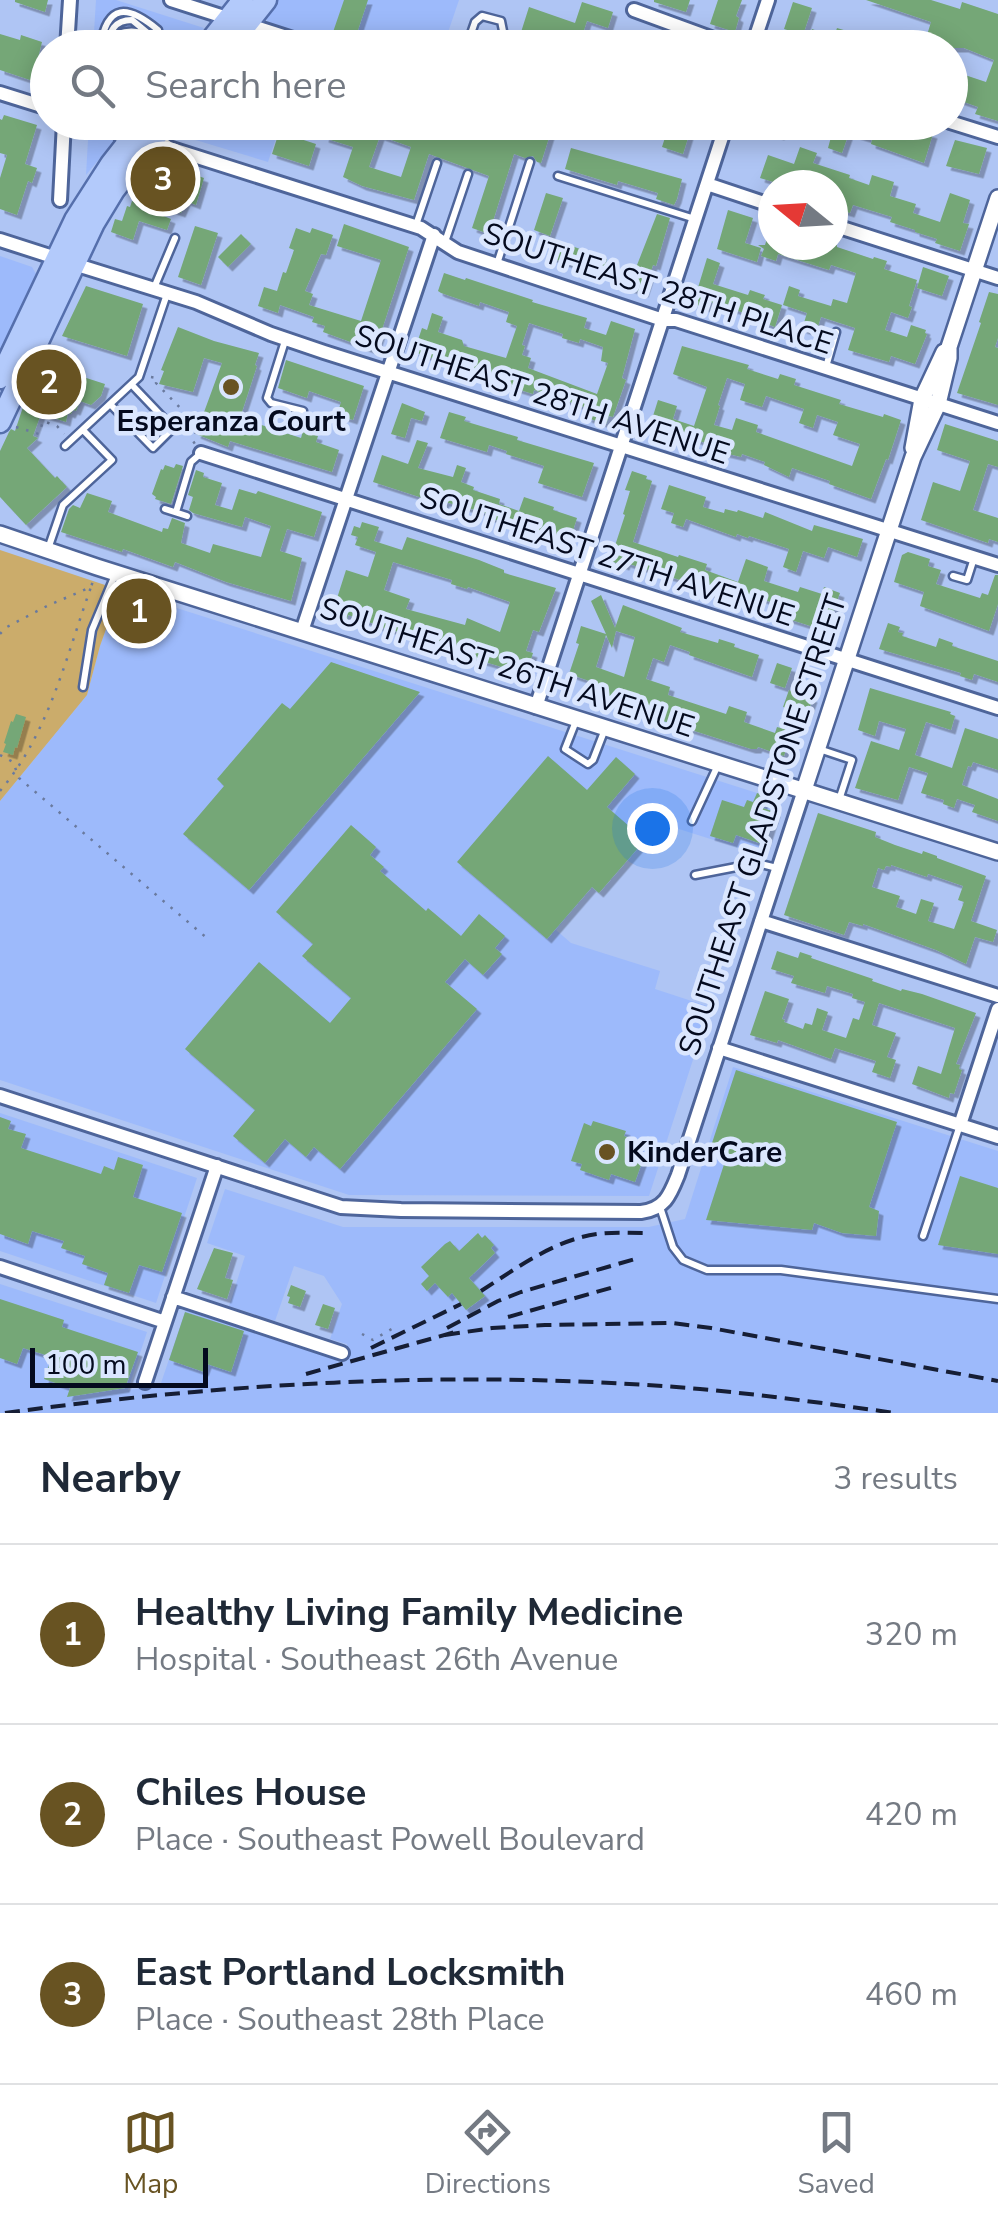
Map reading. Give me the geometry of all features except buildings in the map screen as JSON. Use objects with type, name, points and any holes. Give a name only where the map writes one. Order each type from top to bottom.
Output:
[{"type":"main road","points":[[234,30],[243,0]]},
{"type":"main road","points":[[226,30],[266,0]]},
{"type":"main road","points":[[5,424],[90,194],[142,140]]},
{"type":"main road","points":[[0,378],[65,261]]},
{"type":"street","points":[[69,30],[70,0]]},
{"type":"street","points":[[171,0],[265,30]]},
{"type":"street","points":[[758,30],[768,0]]},
{"type":"street","points":[[634,10],[689,30]]},
{"type":"street","points":[[0,93],[30,102]]},
{"type":"street","points":[[968,128],[998,137]]},
{"type":"street","points":[[60,200],[62,140]]},
{"type":"street","name":"SOUTHEAST 28TH PLACE","points":[[163,140],[169,148],[416,226],[458,252],[496,265],[998,423]]},
{"type":"street","points":[[536,706],[721,140]]},
{"type":"street","points":[[707,184],[758,201]]},
{"type":"street","name":"SOUTHEAST GLADSTONE STREET","points":[[660,1207],[678,1174],[930,401],[949,358],[949,346],[998,198]]},
{"type":"street","points":[[848,230],[998,278]]},
{"type":"street","points":[[302,631],[388,372],[439,239]]},
{"type":"street","name":"SOUTHEAST 28TH AVENUE","points":[[0,240],[196,302],[286,339],[998,565]]},
{"type":"street","name":"SOUTHEAST 27TH AVENUE","points":[[201,453],[998,708]]},
{"type":"street","name":"SOUTHEAST 26TH AVENUE","points":[[0,534],[998,852]]},
{"type":"street","points":[[761,920],[998,996]]},
{"type":"street","points":[[960,1125],[998,1009]]},
{"type":"street","points":[[719,1048],[998,1137]]},
{"type":"street","points":[[0,1096],[341,1207],[646,1212],[660,1207]]},
{"type":"street","points":[[145,1382],[218,1166]]},
{"type":"street","points":[[0,1266],[165,1322]]},
{"type":"street","points":[[174,1297],[342,1353]]},
{"type":"lane","points":[[104,30],[110,18],[124,12],[137,14],[158,30]]},
{"type":"lane","points":[[472,30],[482,16],[501,21],[503,30]]},
{"type":"lane","points":[[120,140],[133,151]]},
{"type":"lane","points":[[496,265],[530,162]]},
{"type":"lane","points":[[416,226],[437,163]]},
{"type":"lane","points":[[439,239],[468,174]]},
{"type":"lane","points":[[558,176],[696,219]]},
{"type":"lane","points":[[68,444],[140,373],[174,238]]},
{"type":"lane","points":[[826,368],[836,332]]},
{"type":"lane","points":[[286,339],[267,398],[271,403],[303,412]]},
{"type":"lane","points":[[110,404],[153,448],[173,428],[132,385]]},
{"type":"lane","points":[[47,550],[62,505],[112,460],[82,430]]},
{"type":"lane","points":[[176,512],[191,462],[201,453]]},
{"type":"lane","points":[[165,509],[187,516]]},
{"type":"lane","points":[[953,576],[967,580],[974,558]]},
{"type":"lane","points":[[83,687],[92,630],[116,573]]},
{"type":"lane","points":[[577,720],[565,749],[588,764],[606,729]]},
{"type":"lane","points":[[817,749],[852,760],[839,801]]},
{"type":"lane","points":[[692,820],[718,765]]},
{"type":"lane","points":[[695,874],[757,863],[778,868]]},
{"type":"lane","points":[[923,1236],[960,1125]]},
{"type":"lane","points":[[660,1207],[672,1247],[683,1260],[708,1270],[781,1270],[998,1299]]},
{"type":"path","points":[[140,373],[157,378],[156,384],[187,415],[200,417],[192,441],[201,453]]},
{"type":"path","points":[[5,424],[39,434],[43,422],[56,426],[68,444]]},
{"type":"path","points":[[0,790],[16,772],[40,729],[97,568]]},
{"type":"path","points":[[0,634],[4,628],[91,586]]},
{"type":"path","points":[[0,624],[4,628]]},
{"type":"path","points":[[0,755],[13,762],[19,778],[208,939]]},
{"type":"path","points":[[362,1334],[373,1340],[395,1327]]},
{"type":"shaded area","points":[[96,0],[116,0],[204,28],[202,30],[94,30]]},
{"type":"shaded area","points":[[276,0],[459,0],[449,30],[287,30],[267,22],[266,14]]},
{"type":"shaded area","points":[[88,140],[115,140],[86,175]]},
{"type":"shaded area","points":[[195,140],[275,140],[268,162]]},
{"type":"shaded area","points":[[0,256],[32,267],[36,274],[0,352]]},
{"type":"shaded area","points":[[0,550],[120,590],[87,695],[0,801]]},
{"type":"shaded area","points":[[120,590],[779,800],[761,855],[660,823],[599,893],[592,887],[556,930],[571,943],[660,971],[655,989],[710,1007],[649,1196],[349,1195],[0,1080],[0,801],[87,695]]},
{"type":"shaded area","points":[[733,1067],[998,1151],[998,1413],[0,1413],[0,1284],[147,1332],[128,1390],[160,1386],[186,1309],[336,1358],[347,1348],[347,1344],[330,1339],[342,1304],[324,1276],[294,1266],[275,1321],[229,1306],[245,1256],[207,1243],[225,1189],[343,1227],[649,1227],[685,1219]]},
{"type":"shaded area","points":[[0,1113],[197,1178],[156,1303],[0,1251]]},
{"type":"railway","points":[[481,1291],[566,1242],[597,1234],[646,1233]]},
{"type":"railway","points":[[447,1328],[521,1292],[635,1259]]},
{"type":"railway","points":[[508,1317],[614,1287]]},
{"type":"railway","points":[[371,1348],[461,1304]]},
{"type":"railway","points":[[445,1335],[545,1325],[672,1323],[998,1381]]},
{"type":"railway","points":[[306,1374],[455,1332]]},
{"type":"railway","points":[[5,1413],[178,1393],[439,1380],[700,1389],[895,1413]]},
{"type":"place","name":"East Portland Locksmith","points":[[163,179]]},
{"type":"place","name":"Chiles House","points":[[49,382]]},
{"type":"place","name":"Esperanza Court","points":[[231,387]]},
{"type":"place","name":"Healthy Living Family Medicine","points":[[139,611]]},
{"type":"place","name":"KinderCare","points":[[607,1152]]}]
